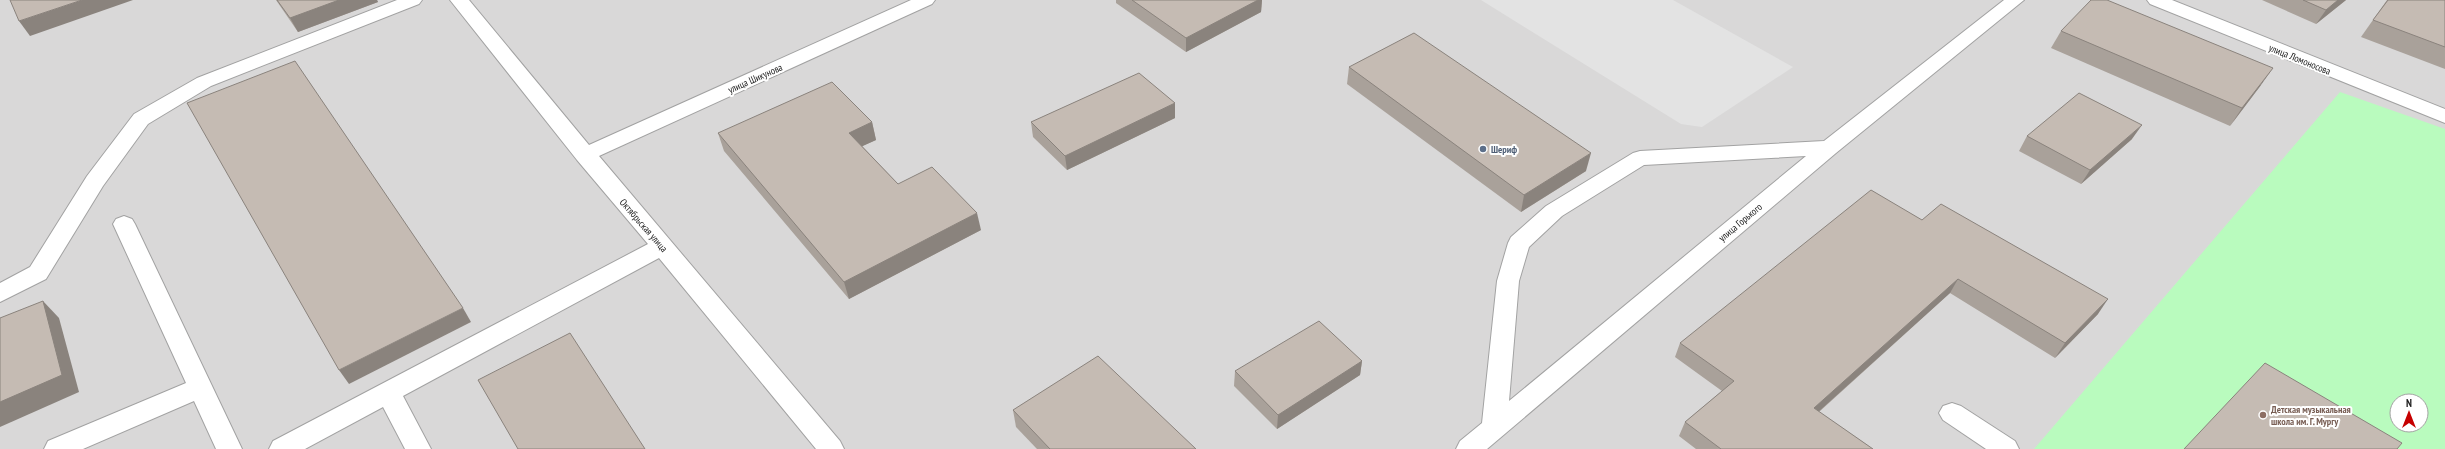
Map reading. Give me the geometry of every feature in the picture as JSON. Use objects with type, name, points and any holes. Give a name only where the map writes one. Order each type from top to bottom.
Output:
[{"type":"street","points":[[0,293],[38,273],[96,181],[141,119],[204,82],[413,0]]},
{"type":"street","name":"Октябрьская улица","points":[[459,0],[584,155],[663,246],[831,449]]},
{"type":"street","name":"улица Шикунова","points":[[584,155],[926,0]]},
{"type":"street","name":"улица Горького","points":[[1469,449],[1829,148],[2015,0]]},
{"type":"street","name":"улица Ломоносова","points":[[2156,0],[2445,116]]},
{"type":"street","points":[[1494,429],[1508,281],[1519,243],[1554,211],[1640,158],[1829,148]]},
{"type":"street","points":[[124,224],[229,449]]},
{"type":"street","points":[[282,449],[389,394],[663,246]]},
{"type":"street","points":[[57,449],[200,388]]},
{"type":"street","points":[[389,394],[418,449]]},
{"type":"street","points":[[1952,413],[2006,449]]},
{"type":"shaded area","points":[[0,0],[2445,0],[2445,449],[0,449]]},
{"type":"shaded area","points":[[1481,0],[1673,0],[1793,67],[1702,127],[1681,124]]},
{"type":"green space","points":[[2340,92],[2445,129],[2445,449],[2034,449]]},
{"type":"building","points":[[10,0],[82,0],[19,21]]},
{"type":"building","points":[[277,0],[339,0],[290,18]]},
{"type":"building","points":[[1132,0],[1258,0],[1186,38]]},
{"type":"building","points":[[2091,0],[2107,0],[2273,68],[2242,108],[2061,31]]},
{"type":"building","points":[[2303,0],[2338,0],[2326,10]]},
{"type":"building","points":[[2388,0],[2445,0],[2445,47],[2373,20]]},
{"type":"building","points":[[1414,33],[1591,153],[1524,195],[1349,67]]},
{"type":"building","points":[[295,61],[463,308],[339,370],[187,103]]},
{"type":"building","points":[[1139,73],[1175,103],[1065,156],[1031,122]]},
{"type":"building","points":[[832,82],[872,122],[849,133],[898,184],[932,167],[977,213],[844,282],[718,133]]},
{"type":"building","points":[[2079,93],[2142,125],[2090,170],[2027,136]]},
{"type":"building","points":[[1871,190],[1922,220],[1941,204],[2108,299],[2065,343],[1958,279],[1814,408],[1873,449],[1721,449],[1685,422],[1734,381],[1680,343]]},
{"type":"building","points":[[43,301],[62,375],[0,402],[0,318]]},
{"type":"building","points":[[1319,321],[1362,361],[1278,415],[1235,371]]},
{"type":"building","points":[[570,333],[645,449],[518,449],[478,380]]},
{"type":"building","points":[[1098,356],[1196,449],[1050,449],[1013,410]]},
{"type":"building","name":"Детская музыкальная школа им. Г. Мургу","points":[[2265,363],[2402,443],[2397,449],[2184,449]]},
{"type":"place","name":"Шериф","points":[[1483,149]]},
{"type":"place","name":"Детская музыкальная школа им. Г. Мургу","points":[[2263,415]]}]
